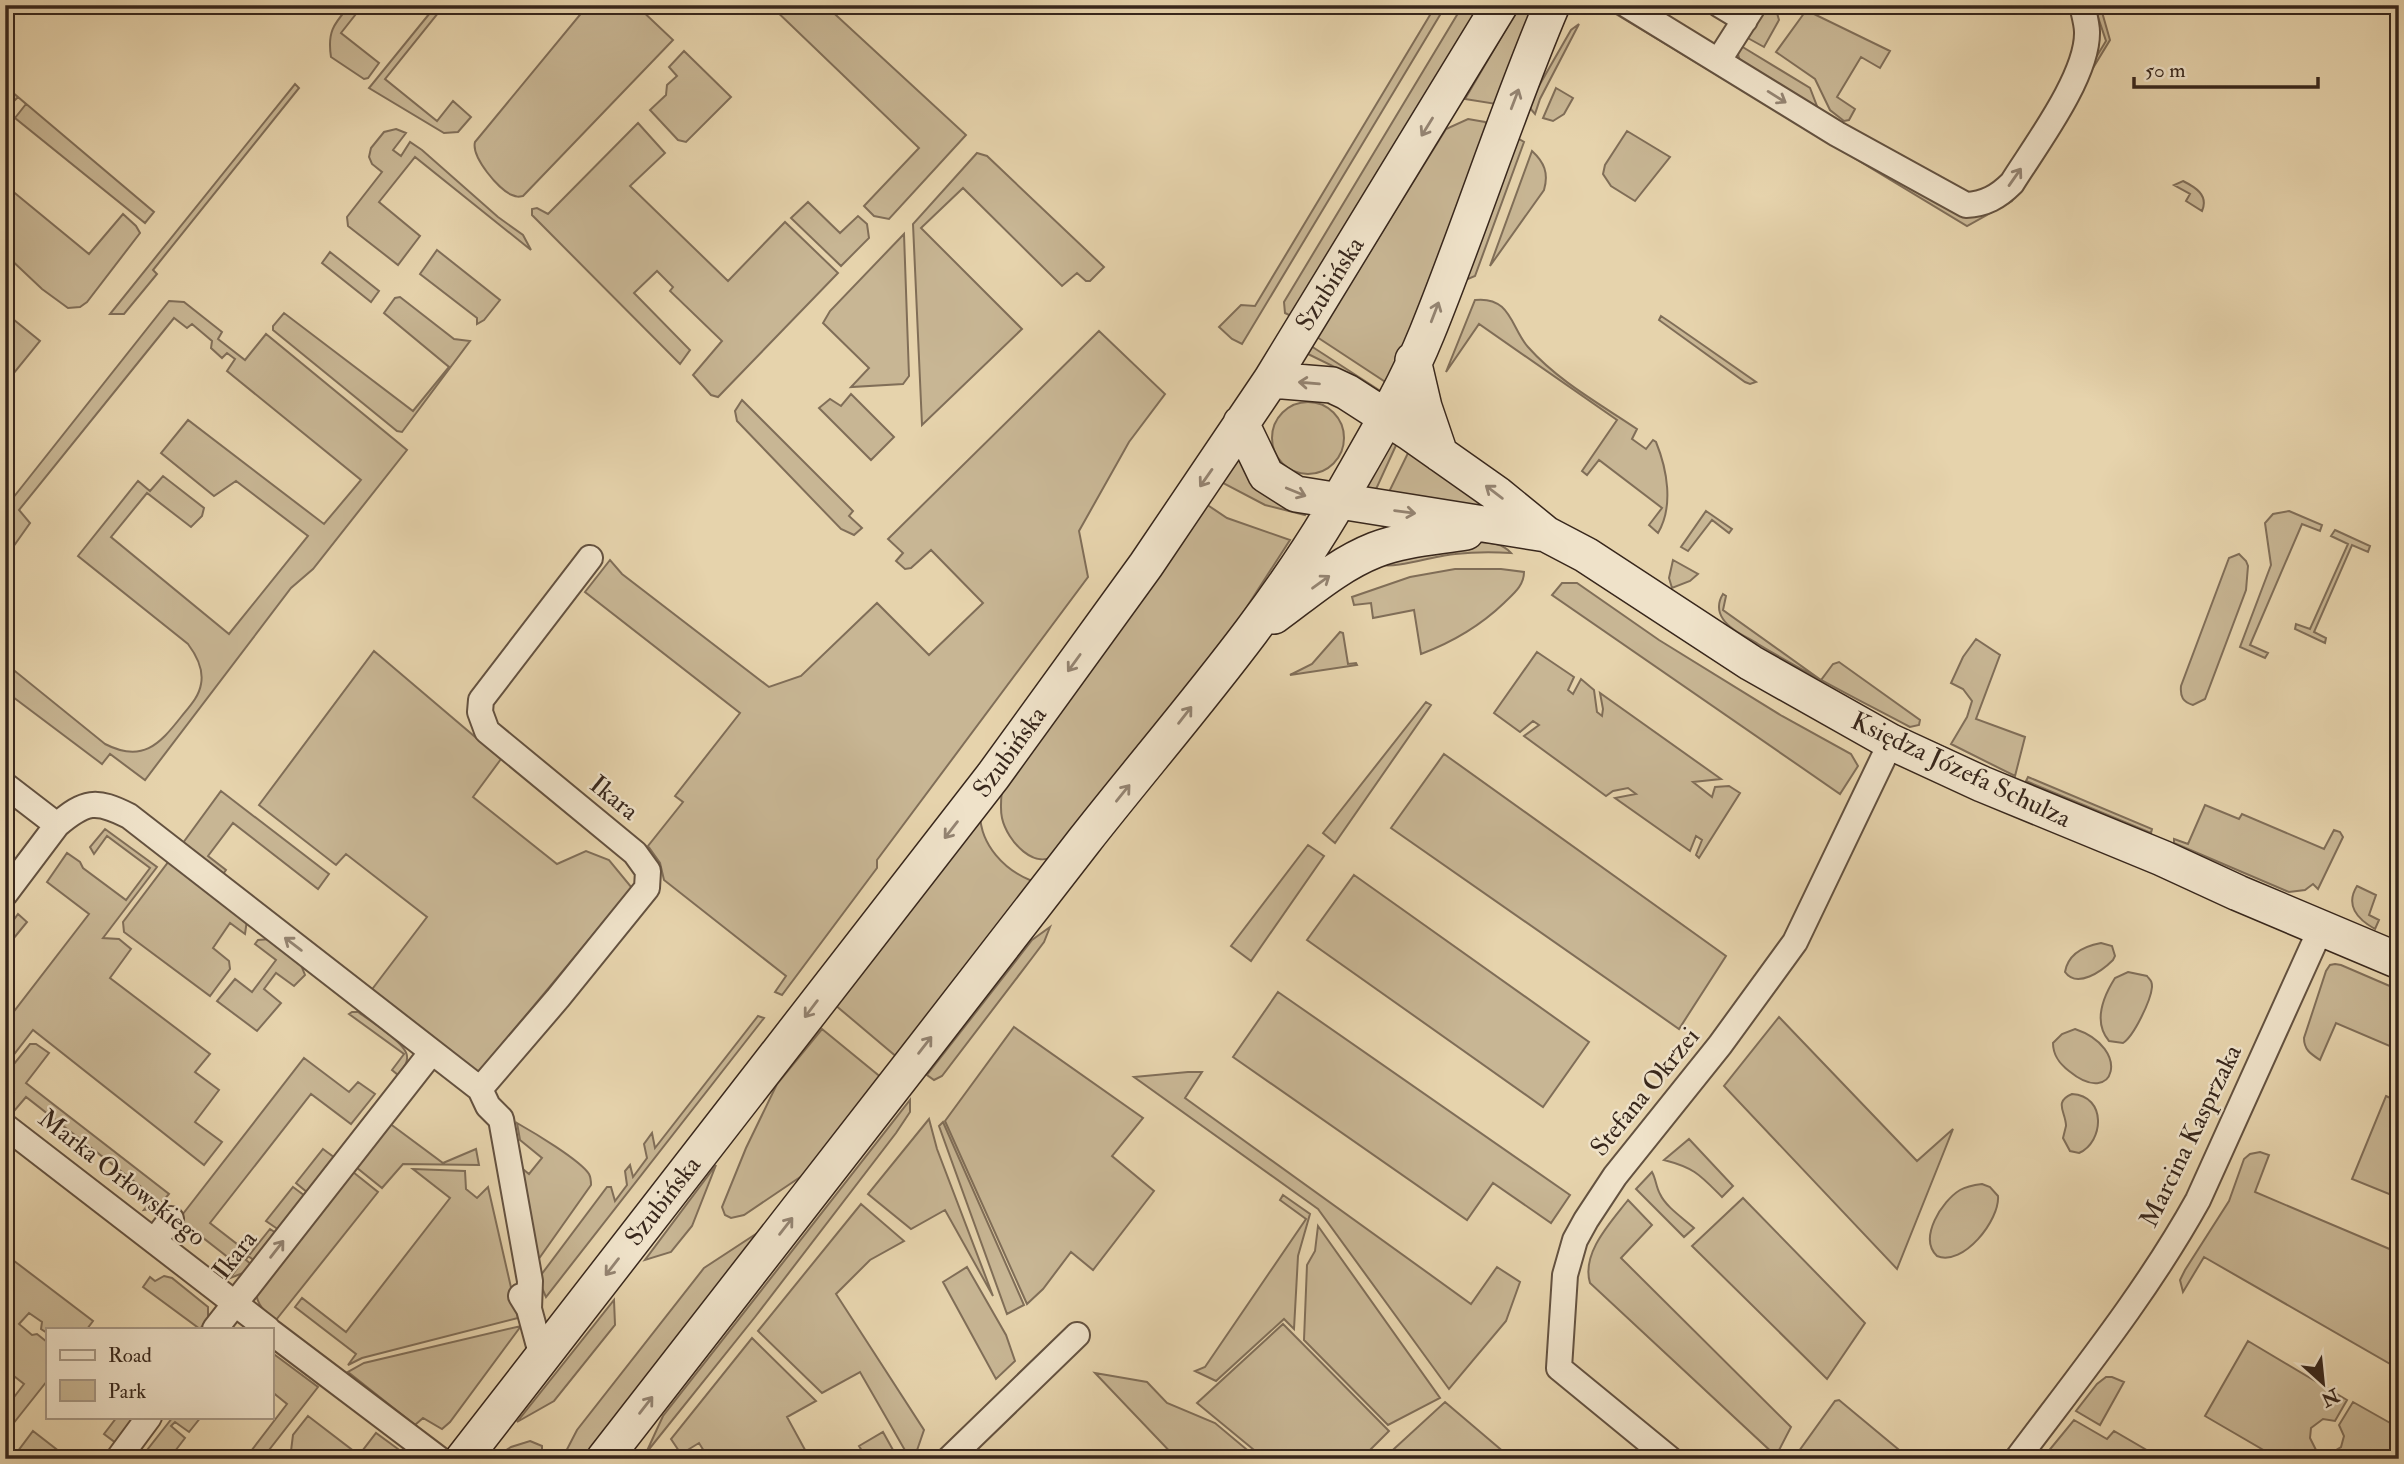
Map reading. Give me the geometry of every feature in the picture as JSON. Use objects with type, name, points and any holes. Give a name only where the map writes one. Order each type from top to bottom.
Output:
[{"type":"main road","name":"Szubińska","points":[[463,1459],[993,776],[1146,565],[1271,380],[1500,5]]},
{"type":"main road","points":[[604,1459],[1287,582],[1338,502],[1385,418],[1425,338],[1552,5]]},
{"type":"main road","points":[[1413,360],[1424,407],[1440,454]]},
{"type":"main road","name":"Księdza Józefa Schulza","points":[[1271,380],[1332,385],[1347,392],[1497,494],[1546,534],[1586,555],[1751,663],[1891,742],[1982,784],[2399,961]]},
{"type":"main road","points":[[1241,424],[1266,475],[1296,495],[1338,502]]},
{"type":"main road","name":"Księdza Józefa Schulza","points":[[1338,502],[1546,534]]},
{"type":"main road","name":"Księdza Józefa Schulza","points":[[1245,636],[1338,569],[1374,550],[1397,543],[1496,526]]},
{"type":"street","points":[[1626,5],[1837,134],[1958,203],[1966,205],[2001,194],[2012,183],[2073,82],[2081,64],[2087,32],[2082,5]]},
{"type":"street","points":[[1719,60],[1749,13],[1720,5]]},
{"type":"street","name":"Ikara","points":[[484,1098],[558,998],[647,888],[648,870],[635,853],[487,731],[480,712],[481,699],[590,558]]},
{"type":"street","name":"Stefana Okrzei","points":[[1670,1459],[1559,1368],[1564,1287],[1569,1257],[1586,1220],[1615,1176],[1720,1045],[1795,942],[1891,742]]},
{"type":"street","points":[[5,785],[57,825]]},
{"type":"street","points":[[5,894],[57,825],[88,805],[108,806],[129,816],[342,994],[431,1053],[484,1098],[485,1124],[516,1286],[529,1309],[542,1357]]},
{"type":"street","name":"Marcina Kasprzaka","points":[[2017,1459],[2112,1333],[2180,1232],[2198,1200],[2321,928]]},
{"type":"street","name":"Ikara","points":[[216,1328],[431,1053]]},
{"type":"street","name":"Marka Orłowskiego","points":[[5,1126],[266,1328]]},
{"type":"street","points":[[155,1240],[171,1219]]},
{"type":"street","name":"Marka Orłowskiego","points":[[273,1333],[439,1459]]},
{"type":"street","points":[[949,1459],[1077,1335]]},
{"type":"street","points":[[118,1459],[148,1418]]},
{"type":"green space","points":[[350,5],[363,5],[341,33],[379,63],[368,78],[364,79],[331,57],[333,28]]},
{"type":"green space","points":[[588,5],[636,5],[673,40],[523,196],[512,195],[500,187],[487,172],[477,156],[475,142]]},
{"type":"green space","points":[[770,5],[825,5],[966,135],[889,219],[874,216],[864,206],[919,148]]},
{"type":"green space","points":[[1436,5],[1446,5],[1242,344],[1232,339],[1219,327],[1241,305],[1255,306]]},
{"type":"green space","points":[[1463,5],[1485,5],[1293,317],[1285,313],[1284,302]]},
{"type":"green space","points":[[1520,5],[1537,5],[1496,104],[1465,99]]},
{"type":"green space","points":[[1601,5],[1608,5],[1955,213],[2011,197],[2106,41],[2094,5],[2100,5],[2110,40],[2012,201],[1967,226]]},
{"type":"green space","points":[[1775,6],[1779,20],[1764,47],[1746,37],[1763,10]]},
{"type":"green space","points":[[434,8],[439,12],[385,79],[437,121],[453,101],[471,117],[458,132],[444,133],[369,88]]},
{"type":"green space","points":[[1805,12],[1890,51],[1880,68],[1861,57],[1837,97],[1855,109],[1849,120],[1844,121],[1830,110],[1815,79],[1776,52]]},
{"type":"green space","points":[[1579,24],[1535,114],[1529,107],[1532,98],[1571,30]]},
{"type":"green space","points":[[1741,46],[1810,88],[1820,114],[1740,62],[1738,54]]},
{"type":"green space","points":[[684,51],[731,97],[686,142],[678,140],[650,110],[666,95],[667,85],[677,76],[669,67]]},
{"type":"green space","points":[[295,84],[299,88],[153,270],[157,274],[124,314],[110,314]]},
{"type":"green space","points":[[5,86],[154,212],[145,223],[15,118],[26,104],[18,97],[5,110]]},
{"type":"green space","points":[[1556,88],[1573,98],[1564,114],[1553,121],[1543,118]]},
{"type":"green space","points":[[1468,119],[1485,122],[1488,126],[1418,311],[1387,383],[1317,337],[1446,129]]},
{"type":"green space","points":[[638,123],[665,153],[630,186],[728,281],[785,222],[838,273],[718,397],[711,395],[693,375],[722,341],[670,291],[673,287],[657,271],[634,293],[690,350],[680,364],[532,215],[532,209],[537,208],[548,214]]},
{"type":"green space","points":[[396,129],[406,133],[393,150],[401,156],[410,142],[422,150],[498,217],[523,235],[531,250],[415,157],[379,202],[420,236],[398,265],[348,226],[347,217],[382,172],[372,164],[369,157],[371,148],[384,132]]},
{"type":"green space","points":[[1627,131],[1670,157],[1635,201],[1611,186],[1603,174],[1605,165]]},
{"type":"green space","points":[[1514,136],[1524,142],[1475,276],[1468,279],[1463,277]]},
{"type":"green space","points":[[1532,151],[1544,168],[1544,190],[1490,266]]},
{"type":"green space","points":[[977,153],[987,156],[1104,267],[1090,281],[1077,273],[1062,286],[963,188],[921,228],[1022,329],[922,425],[913,224]]},
{"type":"green space","points":[[2183,181],[2202,196],[2202,211],[2186,201],[2190,194],[2174,185]]},
{"type":"green space","points":[[5,185],[89,254],[123,214],[140,233],[87,302],[80,307],[68,308],[42,289],[5,254]]},
{"type":"green space","points":[[808,202],[840,233],[858,216],[867,224],[869,238],[841,266],[791,218]]},
{"type":"green space","points":[[904,234],[909,376],[903,384],[851,387],[869,368],[823,323],[830,311]]},
{"type":"green space","points":[[437,250],[500,300],[484,320],[477,324],[477,318],[420,274]]},
{"type":"green space","points":[[330,252],[379,291],[371,302],[322,263]]},
{"type":"green space","points":[[400,297],[454,339],[470,341],[402,432],[397,431],[273,330],[273,326],[284,313],[413,411],[449,367],[384,313],[395,298]]},
{"type":"green space","points":[[1475,300],[1487,300],[1503,308],[1528,347],[1552,371],[1637,429],[1632,439],[1646,449],[1653,440],[1656,442],[1667,488],[1666,511],[1658,533],[1649,525],[1662,508],[1599,460],[1587,475],[1582,471],[1617,420],[1479,324],[1446,372]]},
{"type":"green space","points":[[169,301],[184,302],[222,332],[218,339],[245,360],[266,334],[407,450],[313,569],[291,588],[145,780],[110,754],[102,764],[5,691],[5,663],[105,744],[129,752],[140,751],[157,743],[196,698],[202,673],[188,644],[78,556],[138,481],[150,491],[163,476],[204,508],[202,516],[191,527],[147,493],[111,537],[229,634],[308,536],[236,481],[214,496],[161,453],[188,420],[324,524],[361,480],[227,371],[235,359],[227,353],[222,358],[211,348],[212,341],[192,324],[187,328],[174,318],[19,510],[30,523],[11,550],[5,546],[5,508]]},
{"type":"green space","points":[[8,315],[40,341],[5,384],[5,348],[9,343],[5,340],[5,319]]},
{"type":"green space","points":[[1661,316],[1756,382],[1745,382],[1659,320]]},
{"type":"green space","points":[[1099,331],[1165,394],[1129,442],[1079,531],[1088,577],[877,860],[877,868],[782,995],[775,992],[786,976],[664,880],[660,863],[648,846],[683,802],[675,796],[740,713],[585,592],[610,560],[622,574],[769,687],[801,676],[877,603],[929,655],[983,603],[931,550],[911,568],[905,569],[896,561],[903,553],[888,539]]},
{"type":"green space","points":[[1311,346],[1382,392],[1380,396],[1343,371],[1306,353]]},
{"type":"green space","points":[[851,394],[894,437],[871,460],[819,408],[830,399],[841,406]]},
{"type":"green space","points":[[742,400],[853,511],[849,516],[862,528],[854,535],[841,529],[737,421],[735,411]]},
{"type":"green space","points":[[1308,402],[1328,408],[1338,418],[1344,438],[1338,458],[1328,468],[1308,474],[1288,468],[1278,458],[1272,438],[1278,418],[1288,408]]},
{"type":"green space","points":[[1391,440],[1398,441],[1372,498],[1363,491]]},
{"type":"green space","points":[[1410,449],[1495,508],[1385,500]]},
{"type":"green space","points":[[1238,457],[1251,480],[1307,511],[1305,515],[1265,505],[1221,482]]},
{"type":"green space","points":[[1206,504],[1227,518],[1290,540],[1241,616],[1058,853],[1049,858],[1032,857],[1016,844],[1005,827],[1001,811],[1002,790]]},
{"type":"green space","points":[[1706,511],[1732,529],[1729,533],[1712,520],[1688,551],[1681,547]]},
{"type":"green space","points":[[2289,511],[2322,525],[2320,531],[2302,524],[2250,645],[2268,653],[2265,658],[2240,647],[2271,565],[2265,523],[2273,514]]},
{"type":"green space","points":[[2335,530],[2370,546],[2368,552],[2352,545],[2314,632],[2326,638],[2325,643],[2295,629],[2296,624],[2310,629],[2348,544],[2331,536]]},
{"type":"green space","points":[[1475,542],[1499,545],[1511,553],[1462,553],[1394,565],[1378,564]]},
{"type":"green space","points":[[2239,554],[2248,566],[2246,590],[2205,699],[2193,705],[2183,698],[2181,686],[2229,558]]},
{"type":"green space","points":[[1673,560],[1698,574],[1690,581],[1672,588],[1669,578]]},
{"type":"green space","points":[[1455,569],[1524,572],[1517,589],[1475,627],[1421,654],[1414,610],[1373,618],[1371,603],[1354,605],[1352,597],[1410,577]]},
{"type":"green space","points":[[1562,583],[1577,583],[1659,640],[1782,716],[1851,754],[1858,766],[1840,794],[1552,595]]},
{"type":"green space","points":[[1723,594],[1726,596],[1723,610],[1821,680],[1833,664],[1839,662],[1920,720],[1919,725],[1910,727],[1833,687],[1734,630],[1723,619],[1719,609]]},
{"type":"green space","points":[[1340,632],[1343,633],[1348,664],[1357,665],[1290,675],[1312,664]]},
{"type":"green space","points":[[1976,639],[2000,655],[1976,719],[2025,737],[2015,776],[1951,744],[1967,717],[1972,701],[1963,689],[1951,683],[1963,657]]},
{"type":"green space","points":[[374,651],[501,759],[473,797],[557,864],[586,851],[609,860],[632,888],[477,1074],[370,992],[427,917],[346,854],[336,865],[259,805]]},
{"type":"green space","points":[[1537,652],[1574,677],[1568,690],[1573,694],[1581,679],[1594,690],[1597,712],[1602,716],[1600,693],[1721,779],[1693,782],[1712,797],[1715,787],[1729,786],[1740,793],[1699,858],[1696,855],[1702,840],[1696,836],[1690,851],[1615,798],[1636,794],[1628,788],[1613,791],[1606,796],[1524,736],[1539,725],[1533,721],[1520,732],[1494,713]]},
{"type":"green space","points":[[1426,702],[1431,705],[1335,843],[1323,833]]},
{"type":"green space","points":[[1444,754],[1726,956],[1679,1029],[1391,828]]},
{"type":"green space","points":[[2028,777],[2152,829],[2151,833],[2026,781]]},
{"type":"green space","points":[[221,791],[329,874],[318,889],[233,823],[208,856],[226,870],[220,878],[180,847]]},
{"type":"green space","points":[[2205,805],[2239,819],[2242,814],[2324,849],[2334,830],[2340,832],[2343,837],[2318,889],[2313,884],[2305,890],[2289,892],[2174,843],[2174,839],[2188,844]]},
{"type":"green space","points":[[980,815],[985,836],[996,855],[1012,870],[1032,881],[898,1058],[834,1004]]},
{"type":"green space","points":[[105,829],[157,867],[103,938],[119,939],[131,949],[110,978],[210,1054],[195,1072],[219,1090],[195,1122],[222,1142],[204,1165],[33,1030],[5,1066],[5,1023],[89,914],[47,882],[67,853],[126,900],[150,868],[107,836],[94,854],[90,847]]},
{"type":"green space","points":[[1308,845],[1324,856],[1251,961],[1231,946]]},
{"type":"green space","points":[[169,861],[247,920],[245,934],[230,923],[213,948],[229,961],[230,969],[210,996],[124,932],[123,922]]},
{"type":"green space","points":[[1354,875],[1589,1042],[1543,1107],[1307,940]]},
{"type":"green space","points":[[2357,886],[2376,895],[2369,915],[2379,920],[2375,929],[2355,911],[2352,899]]},
{"type":"green space","points":[[18,914],[27,922],[5,949],[5,932]]},
{"type":"green space","points":[[1050,927],[1044,942],[942,1076],[934,1080],[927,1075],[1032,940]]},
{"type":"green space","points":[[271,939],[299,960],[305,975],[294,986],[276,973],[264,989],[281,1003],[257,1031],[217,1001],[235,979],[252,992],[276,960],[255,944],[258,940]]},
{"type":"green space","points":[[2101,943],[2112,946],[2115,956],[2113,960],[2083,979],[2070,977],[2065,972],[2073,956],[2089,946]]},
{"type":"green space","points":[[2335,964],[2399,990],[2399,1050],[2336,1023],[2320,1060],[2307,1049],[2304,1038],[2326,971],[2330,965]]},
{"type":"green space","points":[[2128,972],[2147,976],[2152,983],[2151,993],[2141,1017],[2127,1039],[2123,1043],[2109,1041],[2104,1034],[2101,1018],[2104,1001],[2115,978]]},
{"type":"green space","points":[[1278,992],[1570,1195],[1551,1223],[1493,1183],[1467,1220],[1233,1057]]},
{"type":"green space","points":[[358,1012],[378,1026],[405,1051],[407,1062],[398,1075],[392,1070],[404,1054],[349,1014]]},
{"type":"green space","points":[[758,1016],[764,1018],[546,1297],[538,1279],[607,1187],[611,1187],[615,1201],[627,1185],[625,1171],[630,1165],[633,1177],[647,1158],[644,1144],[652,1133],[655,1148]]},
{"type":"green space","points":[[1779,1017],[1917,1161],[1953,1129],[1897,1269],[1724,1086]]},
{"type":"green space","points":[[1014,1027],[1143,1118],[1112,1156],[1154,1191],[1093,1270],[1071,1252],[1043,1289],[1027,1304],[945,1121]]},
{"type":"green space","points":[[822,1029],[883,1079],[818,1165],[744,1215],[731,1218],[725,1215],[722,1207],[746,1148],[777,1084]]},
{"type":"green space","points":[[2075,1029],[2093,1038],[2105,1049],[2111,1071],[2106,1079],[2097,1083],[2085,1081],[2069,1071],[2058,1059],[2053,1043],[2062,1034]]},
{"type":"green space","points":[[30,1044],[36,1044],[49,1053],[26,1083],[169,1194],[157,1208],[144,1210],[154,1197],[26,1097],[15,1110],[7,1104],[14,1093],[5,1086],[5,1075]]},
{"type":"green space","points":[[304,1058],[349,1092],[358,1082],[375,1094],[351,1124],[311,1094],[210,1223],[250,1254],[270,1229],[276,1233],[255,1261],[248,1256],[246,1260],[252,1265],[246,1272],[230,1278],[239,1266],[179,1219]]},
{"type":"green space","points":[[1202,1072],[1185,1098],[1471,1304],[1497,1267],[1520,1282],[1506,1321],[1449,1389],[1318,1209],[1134,1077]]},
{"type":"green space","points":[[2072,1094],[2091,1103],[2098,1120],[2093,1139],[2079,1153],[2070,1151],[2063,1138],[2066,1126],[2062,1104],[2066,1097]]},
{"type":"green space","points":[[2386,1096],[2399,1102],[2399,1198],[2352,1179]]},
{"type":"green space","points":[[910,1100],[910,1112],[896,1133],[755,1317],[646,1453],[663,1416]]},
{"type":"green space","points":[[929,1119],[937,1149],[993,1296],[945,1210],[911,1229],[868,1194]]},
{"type":"green space","points":[[385,1120],[443,1163],[476,1149],[479,1165],[403,1164],[382,1188],[351,1163]]},
{"type":"green space","points":[[943,1122],[1024,1305],[1007,1314],[939,1126]]},
{"type":"green space","points":[[517,1123],[576,1161],[589,1174],[591,1180],[591,1185],[533,1267],[513,1161],[529,1174],[542,1158],[520,1140]]},
{"type":"green space","points":[[1689,1139],[1733,1186],[1722,1197],[1696,1173],[1664,1160]]},
{"type":"green space","points":[[323,1149],[335,1158],[308,1193],[296,1183]]},
{"type":"green space","points":[[2260,1152],[2269,1155],[2255,1192],[2399,1253],[2399,1369],[2204,1257],[2183,1292],[2180,1280],[2229,1201],[2244,1159],[2250,1154]]},
{"type":"green space","points":[[716,1165],[692,1226],[671,1252],[645,1260]]},
{"type":"green space","points":[[348,1168],[378,1192],[276,1320],[259,1304],[256,1290]]},
{"type":"green space","points":[[413,1169],[465,1171],[466,1189],[477,1198],[488,1187],[518,1318],[362,1358],[348,1365],[356,1354],[295,1307],[302,1298],[346,1332],[450,1198]]},
{"type":"green space","points":[[1652,1172],[1663,1199],[1694,1228],[1684,1237],[1636,1189]]},
{"type":"green space","points":[[1982,1184],[1990,1187],[1998,1196],[1993,1217],[1978,1239],[1958,1255],[1947,1258],[1937,1256],[1930,1240],[1931,1230],[1940,1211],[1960,1190]]},
{"type":"green space","points":[[293,1187],[305,1196],[279,1230],[266,1221]]},
{"type":"green space","points":[[1283,1195],[1310,1214],[1298,1256],[1294,1329],[1284,1319],[1216,1381],[1195,1371],[1205,1367],[1306,1219],[1280,1200]]},
{"type":"green space","points":[[1743,1198],[1865,1323],[1827,1379],[1692,1246]]},
{"type":"green space","points":[[1628,1200],[1652,1225],[1621,1258],[1791,1427],[1776,1456],[1590,1283],[1590,1260],[1599,1238]]},
{"type":"green space","points":[[861,1204],[904,1241],[870,1260],[836,1294],[924,1430],[914,1459],[910,1459],[860,1372],[822,1393],[758,1331]]},
{"type":"green space","points":[[771,1224],[586,1459],[562,1459],[577,1430],[704,1268]]},
{"type":"green space","points":[[1318,1226],[1440,1398],[1388,1425],[1304,1340],[1307,1265],[1315,1251]]},
{"type":"green space","points":[[5,1254],[93,1321],[88,1328],[46,1328],[46,1332],[41,1329],[42,1322],[29,1313],[19,1324],[32,1335],[37,1334],[46,1341],[46,1382],[5,1434],[5,1409],[24,1384],[5,1369]]},
{"type":"green space","points":[[967,1267],[1006,1335],[1015,1361],[996,1379],[943,1282]]},
{"type":"green space","points":[[164,1276],[172,1278],[208,1307],[208,1318],[201,1328],[143,1287],[150,1277],[155,1281]]},
{"type":"green space","points":[[614,1300],[615,1325],[554,1401],[517,1422]]},
{"type":"green space","points":[[1283,1324],[1389,1431],[1361,1459],[1265,1459],[1197,1403]]},
{"type":"green space","points":[[521,1326],[442,1429],[423,1418],[415,1425],[348,1372],[364,1363]]},
{"type":"green space","points":[[752,1338],[816,1401],[787,1417],[810,1459],[709,1459],[699,1443],[681,1454],[671,1439]]},
{"type":"green space","points":[[2248,1341],[2347,1400],[2335,1421],[2323,1419],[2311,1428],[2310,1438],[2316,1450],[2311,1459],[2279,1459],[2205,1416]]},
{"type":"green space","points":[[273,1353],[318,1387],[262,1459],[245,1459],[287,1404],[273,1393]]},
{"type":"green space","points":[[1095,1373],[1147,1382],[1167,1403],[1215,1423],[1258,1459],[1177,1459]]},
{"type":"green space","points":[[2106,1377],[2124,1382],[2100,1425],[2076,1411],[2097,1384]]},
{"type":"green space","points":[[1839,1400],[1910,1459],[1805,1459],[1799,1451],[1835,1401]]},
{"type":"green space","points":[[1445,1402],[1452,1408],[1512,1459],[1383,1459]]},
{"type":"green space","points":[[2353,1402],[2399,1428],[2399,1459],[2318,1459],[2321,1454],[2331,1453],[2341,1447],[2344,1436],[2339,1425]]},
{"type":"green space","points":[[308,1416],[359,1455],[376,1433],[398,1449],[395,1456],[397,1459],[290,1459],[293,1435]]},
{"type":"green space","points":[[116,1418],[135,1418],[116,1443],[104,1434]]},
{"type":"green space","points":[[172,1418],[200,1418],[189,1432],[175,1422],[171,1426],[185,1438],[169,1459],[140,1459]]},
{"type":"green space","points":[[2074,1420],[2107,1439],[2114,1431],[2162,1459],[2042,1459]]},
{"type":"green space","points":[[33,1431],[69,1459],[16,1457]]},
{"type":"green space","points":[[883,1432],[898,1459],[867,1459],[859,1446]]},
{"type":"green space","points":[[530,1441],[542,1446],[542,1459],[492,1459],[511,1447]]}]
